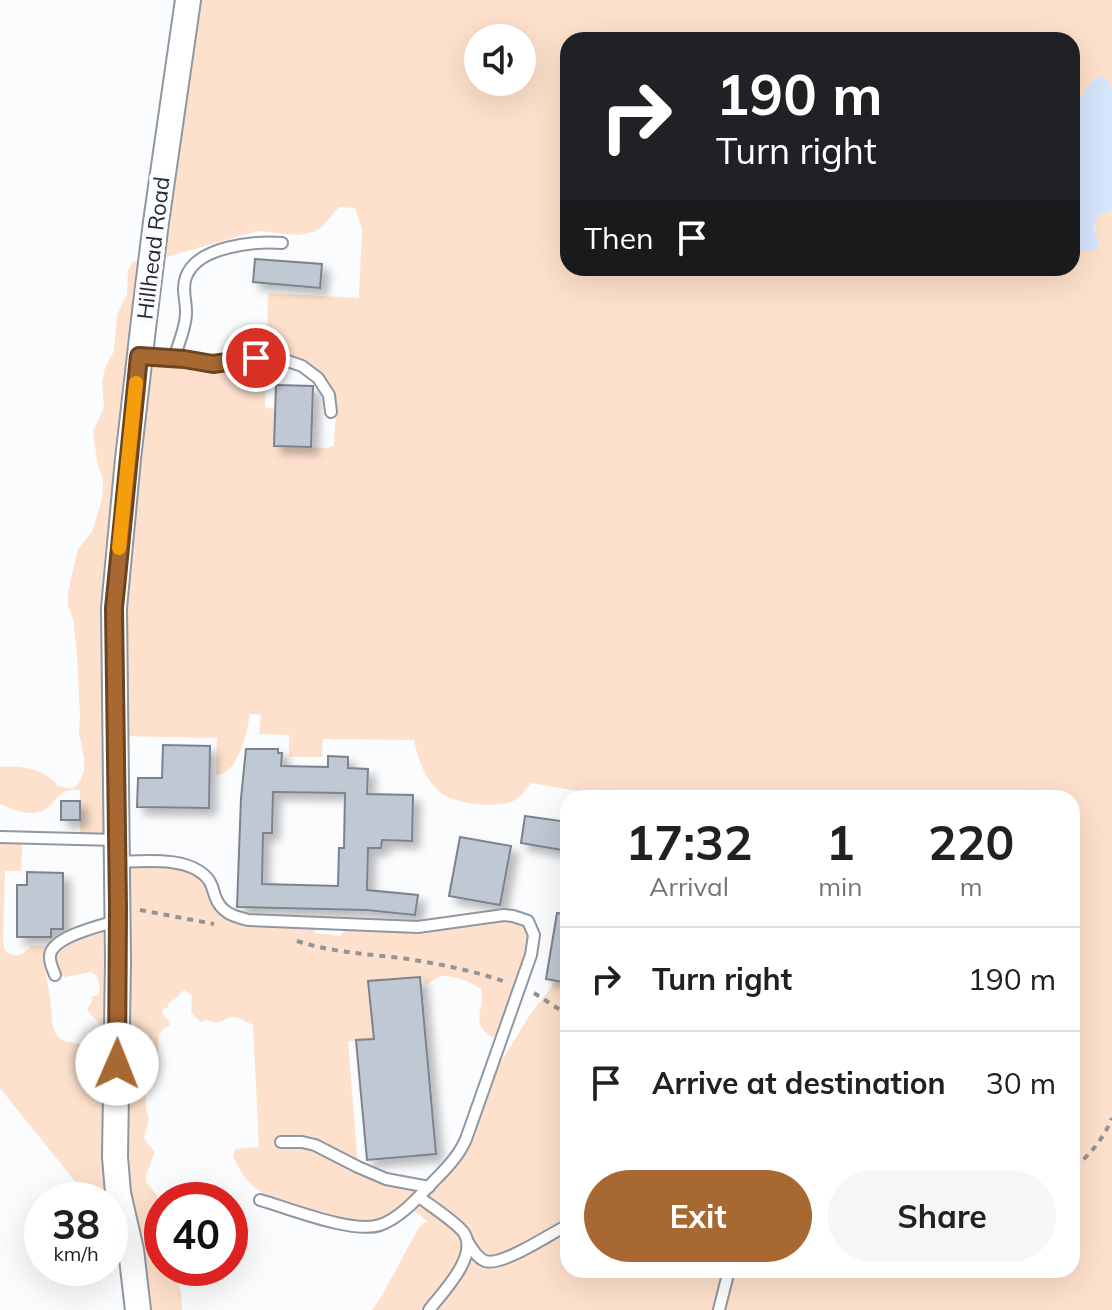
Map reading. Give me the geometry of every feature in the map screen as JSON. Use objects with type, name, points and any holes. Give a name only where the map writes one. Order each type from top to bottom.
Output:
[{"type":"street","name":"Hillhead Road","points":[[138,1310],[115,1157],[118,914],[114,608],[139,356],[188,0]]},
{"type":"lane","points":[[174,358],[186,316],[185,279],[193,266],[218,251],[254,242],[282,243]]},
{"type":"lane","points":[[139,356],[213,364],[256,358],[288,361],[307,369],[323,383],[329,395],[331,412]]},
{"type":"lane","points":[[0,837],[116,851],[190,867],[208,880],[222,910],[248,920],[410,927],[513,916],[528,921],[534,935],[531,955],[464,1145],[429,1187],[389,1221],[368,1227],[341,1223],[260,1200]]},
{"type":"lane","points":[[55,975],[50,955],[58,943],[118,914]]},
{"type":"lane","points":[[281,1142],[315,1145],[386,1179],[429,1187]]},
{"type":"lane","points":[[419,1197],[460,1229],[477,1256],[491,1262],[560,1229]]},
{"type":"lane","points":[[429,1310],[463,1264],[467,1251],[466,1239]]},
{"type":"lane","points":[[719,1310],[727,1278]]},
{"type":"path","points":[[118,914],[156,913],[218,924]]},
{"type":"path","points":[[294,940],[347,953],[422,962],[484,974],[521,987],[560,1009]]},
{"type":"path","points":[[1080,1160],[1088,1156],[1106,1133],[1112,1118]]},
{"type":"shaded area","points":[[190,0],[1112,0],[1112,88],[1108,83],[1087,88],[1080,100],[1080,32],[560,32],[560,276],[1080,276],[1080,247],[1084,251],[1095,235],[1098,215],[1112,210],[1112,1310],[428,1310],[432,1296],[421,1310],[372,1310],[419,1227],[427,1221],[408,1206],[368,1227],[263,1201],[264,1194],[246,1178],[233,1157],[235,1149],[259,1147],[253,1025],[237,1017],[217,1023],[201,1022],[191,1013],[192,995],[184,990],[163,1009],[162,1014],[170,1022],[159,1035],[158,1050],[149,1064],[146,1108],[149,1119],[144,1137],[155,1152],[144,1182],[144,1286],[179,1286],[182,1310],[139,1310],[130,1238],[117,862],[134,861],[197,871],[228,914],[312,923],[316,933],[341,936],[347,924],[418,927],[521,918],[534,935],[504,1036],[492,1037],[481,1026],[481,989],[463,980],[444,976],[427,985],[419,977],[369,981],[374,1039],[348,1042],[358,1167],[413,1185],[419,1196],[456,1156],[496,1070],[531,1013],[552,987],[553,980],[560,981],[560,1278],[1080,1278],[1080,790],[573,790],[531,783],[513,801],[486,805],[464,802],[439,791],[422,768],[414,740],[323,739],[322,757],[289,757],[289,735],[259,734],[261,715],[250,714],[236,760],[231,768],[216,775],[217,738],[117,736],[140,360],[162,361],[206,372],[266,367],[265,407],[275,409],[274,446],[327,448],[334,445],[335,399],[326,378],[300,359],[267,352],[268,293],[359,298],[362,229],[355,208],[339,207],[321,228],[298,235],[258,231],[152,261]]},
{"type":"shaded area","points":[[146,258],[123,496],[115,840],[80,839],[80,790],[63,793],[41,812],[17,811],[0,804],[0,767],[32,769],[58,786],[73,789],[84,771],[79,732],[77,654],[68,592],[78,549],[92,532],[102,499],[103,480],[93,431],[104,407],[102,382],[114,351],[117,315],[127,294],[128,271],[133,262]]},
{"type":"shaded area","points":[[0,837],[23,838],[21,871],[5,871],[3,943],[6,952],[17,955],[31,946],[55,946],[117,920],[117,1182],[76,1182],[0,1088]],"holes":[[[91,972],[97,976],[100,989],[87,1009],[99,1023],[99,1038],[85,1044],[67,1042],[57,1036],[46,975],[55,973],[65,977]]]},
{"type":"water","points":[[1096,78],[1106,78],[1112,88],[1112,210],[1098,215],[1094,229],[1099,247],[1089,252],[1080,248],[1080,100]]},
{"type":"building","points":[[255,259],[322,264],[320,288],[253,282]]},
{"type":"building","points":[[276,385],[313,386],[311,447],[274,446]]},
{"type":"building","points":[[163,745],[210,746],[209,808],[137,807],[138,778],[162,778]]},
{"type":"building","points":[[246,749],[278,749],[278,753],[282,753],[281,766],[328,767],[328,756],[348,757],[348,768],[368,769],[367,794],[413,795],[412,841],[382,840],[381,848],[368,848],[367,890],[418,895],[415,915],[366,910],[237,907]],"holes":[[[273,792],[345,793],[344,848],[339,848],[338,886],[262,884],[263,833],[272,833]]]},
{"type":"building","points":[[61,801],[80,801],[80,820],[61,820]]},
{"type":"building","points":[[525,816],[560,821],[560,850],[521,843]]},
{"type":"building","points":[[460,837],[511,846],[500,905],[449,896]]},
{"type":"building","points":[[27,872],[63,873],[63,929],[51,929],[51,937],[17,937],[17,885],[27,885]]},
{"type":"building","points":[[557,913],[560,913],[560,982],[546,979]]},
{"type":"building","points":[[420,977],[436,1154],[367,1160],[356,1040],[374,1039],[368,981]]},
{"type":"slow traffic","points":[[119,548],[136,383]]},
{"type":"route","points":[[117,1064],[114,608],[139,356],[213,364],[256,358]]}]
